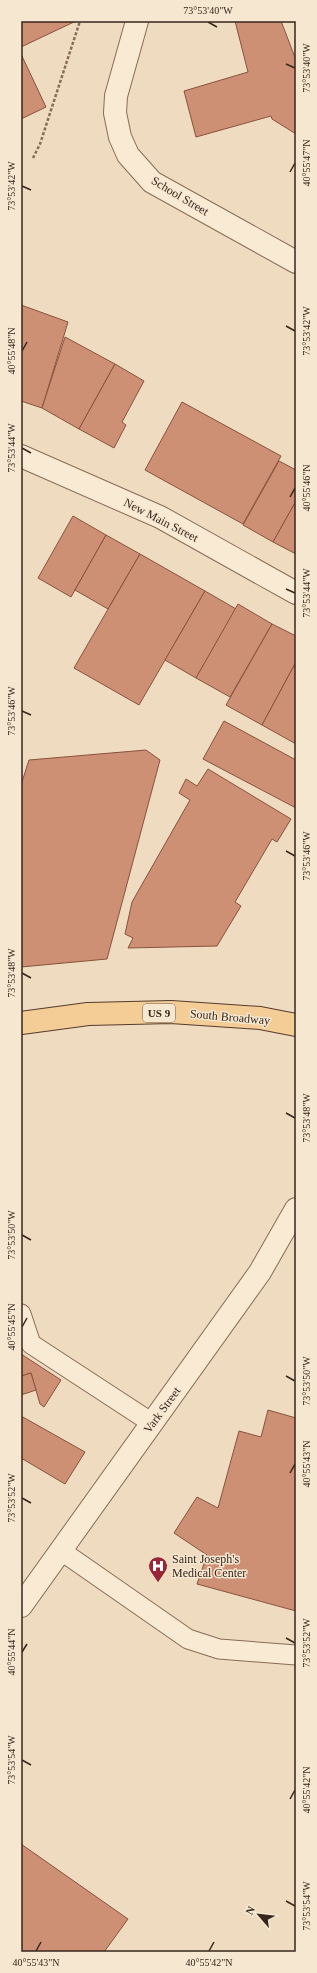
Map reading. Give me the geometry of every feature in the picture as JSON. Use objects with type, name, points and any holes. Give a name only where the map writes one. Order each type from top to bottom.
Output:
[{"type":"main road","name":"South Broadway","points":[[21,1023],[88,1014],[171,1012],[260,1018],[296,1025]]},
{"type":"street","name":"School Street","points":[[137,21],[116,96],[115,108],[120,137],[128,155],[152,182],[296,262]]},
{"type":"street","name":"New Main Street","points":[[21,456],[160,517],[296,593]]},
{"type":"street","name":"Vark Street","points":[[21,1606],[260,1272],[296,1209]]},
{"type":"lane","points":[[21,1314],[31,1344],[152,1423]]},
{"type":"lane","points":[[60,1550],[188,1639],[219,1649],[296,1655]]},
{"type":"path","points":[[34,158],[40,144],[80,21]]},
{"type":"building","points":[[21,21],[76,21],[21,47]]},
{"type":"building","points":[[235,21],[281,21],[296,60],[296,134],[272,119],[271,116],[196,137],[184,91],[248,72]]},
{"type":"building","points":[[21,54],[46,107],[21,119]]},
{"type":"building","points":[[21,305],[68,322],[42,408],[21,401]]},
{"type":"building","points":[[65,337],[115,364],[79,429],[42,408]]},
{"type":"building","points":[[115,364],[144,381],[122,422],[126,425],[114,448],[79,429]]},
{"type":"building","points":[[182,402],[281,456],[243,524],[145,470]]},
{"type":"building","points":[[279,461],[296,470],[296,501],[273,542],[243,525]]},
{"type":"building","points":[[296,501],[296,554],[273,542]]},
{"type":"building","points":[[73,516],[106,535],[71,597],[38,578]]},
{"type":"building","points":[[106,535],[140,554],[108,609],[75,590]]},
{"type":"building","points":[[140,554],[205,591],[139,705],[74,668]]},
{"type":"building","points":[[205,591],[236,609],[196,678],[165,660]]},
{"type":"building","points":[[238,604],[272,624],[230,697],[196,678]]},
{"type":"building","points":[[272,624],[296,636],[296,662],[262,725],[226,705]]},
{"type":"building","points":[[296,662],[296,744],[262,725]]},
{"type":"building","points":[[224,721],[296,760],[296,808],[203,759]]},
{"type":"building","points":[[146,750],[160,760],[107,959],[21,967],[21,785],[29,760]]},
{"type":"building","points":[[208,769],[291,819],[277,842],[272,839],[235,902],[241,906],[217,946],[128,948],[133,938],[125,934],[132,902],[190,800],[179,793],[186,779],[197,786]]},
{"type":"building","points":[[21,1354],[61,1380],[44,1407],[40,1404],[31,1373],[21,1376]]},
{"type":"building","points":[[31,1373],[36,1390],[21,1395],[21,1376]]},
{"type":"building","points":[[268,1410],[296,1418],[296,1611],[197,1584],[207,1555],[174,1533],[197,1497],[218,1508],[239,1431],[261,1437]]},
{"type":"building","points":[[21,1416],[85,1452],[65,1484],[21,1458]]},
{"type":"building","points":[[21,1844],[128,1919],[104,1952],[21,1952]]},
{"type":"place","name":"Saint Joseph's Medical Center","points":[[158,1583]]}]
